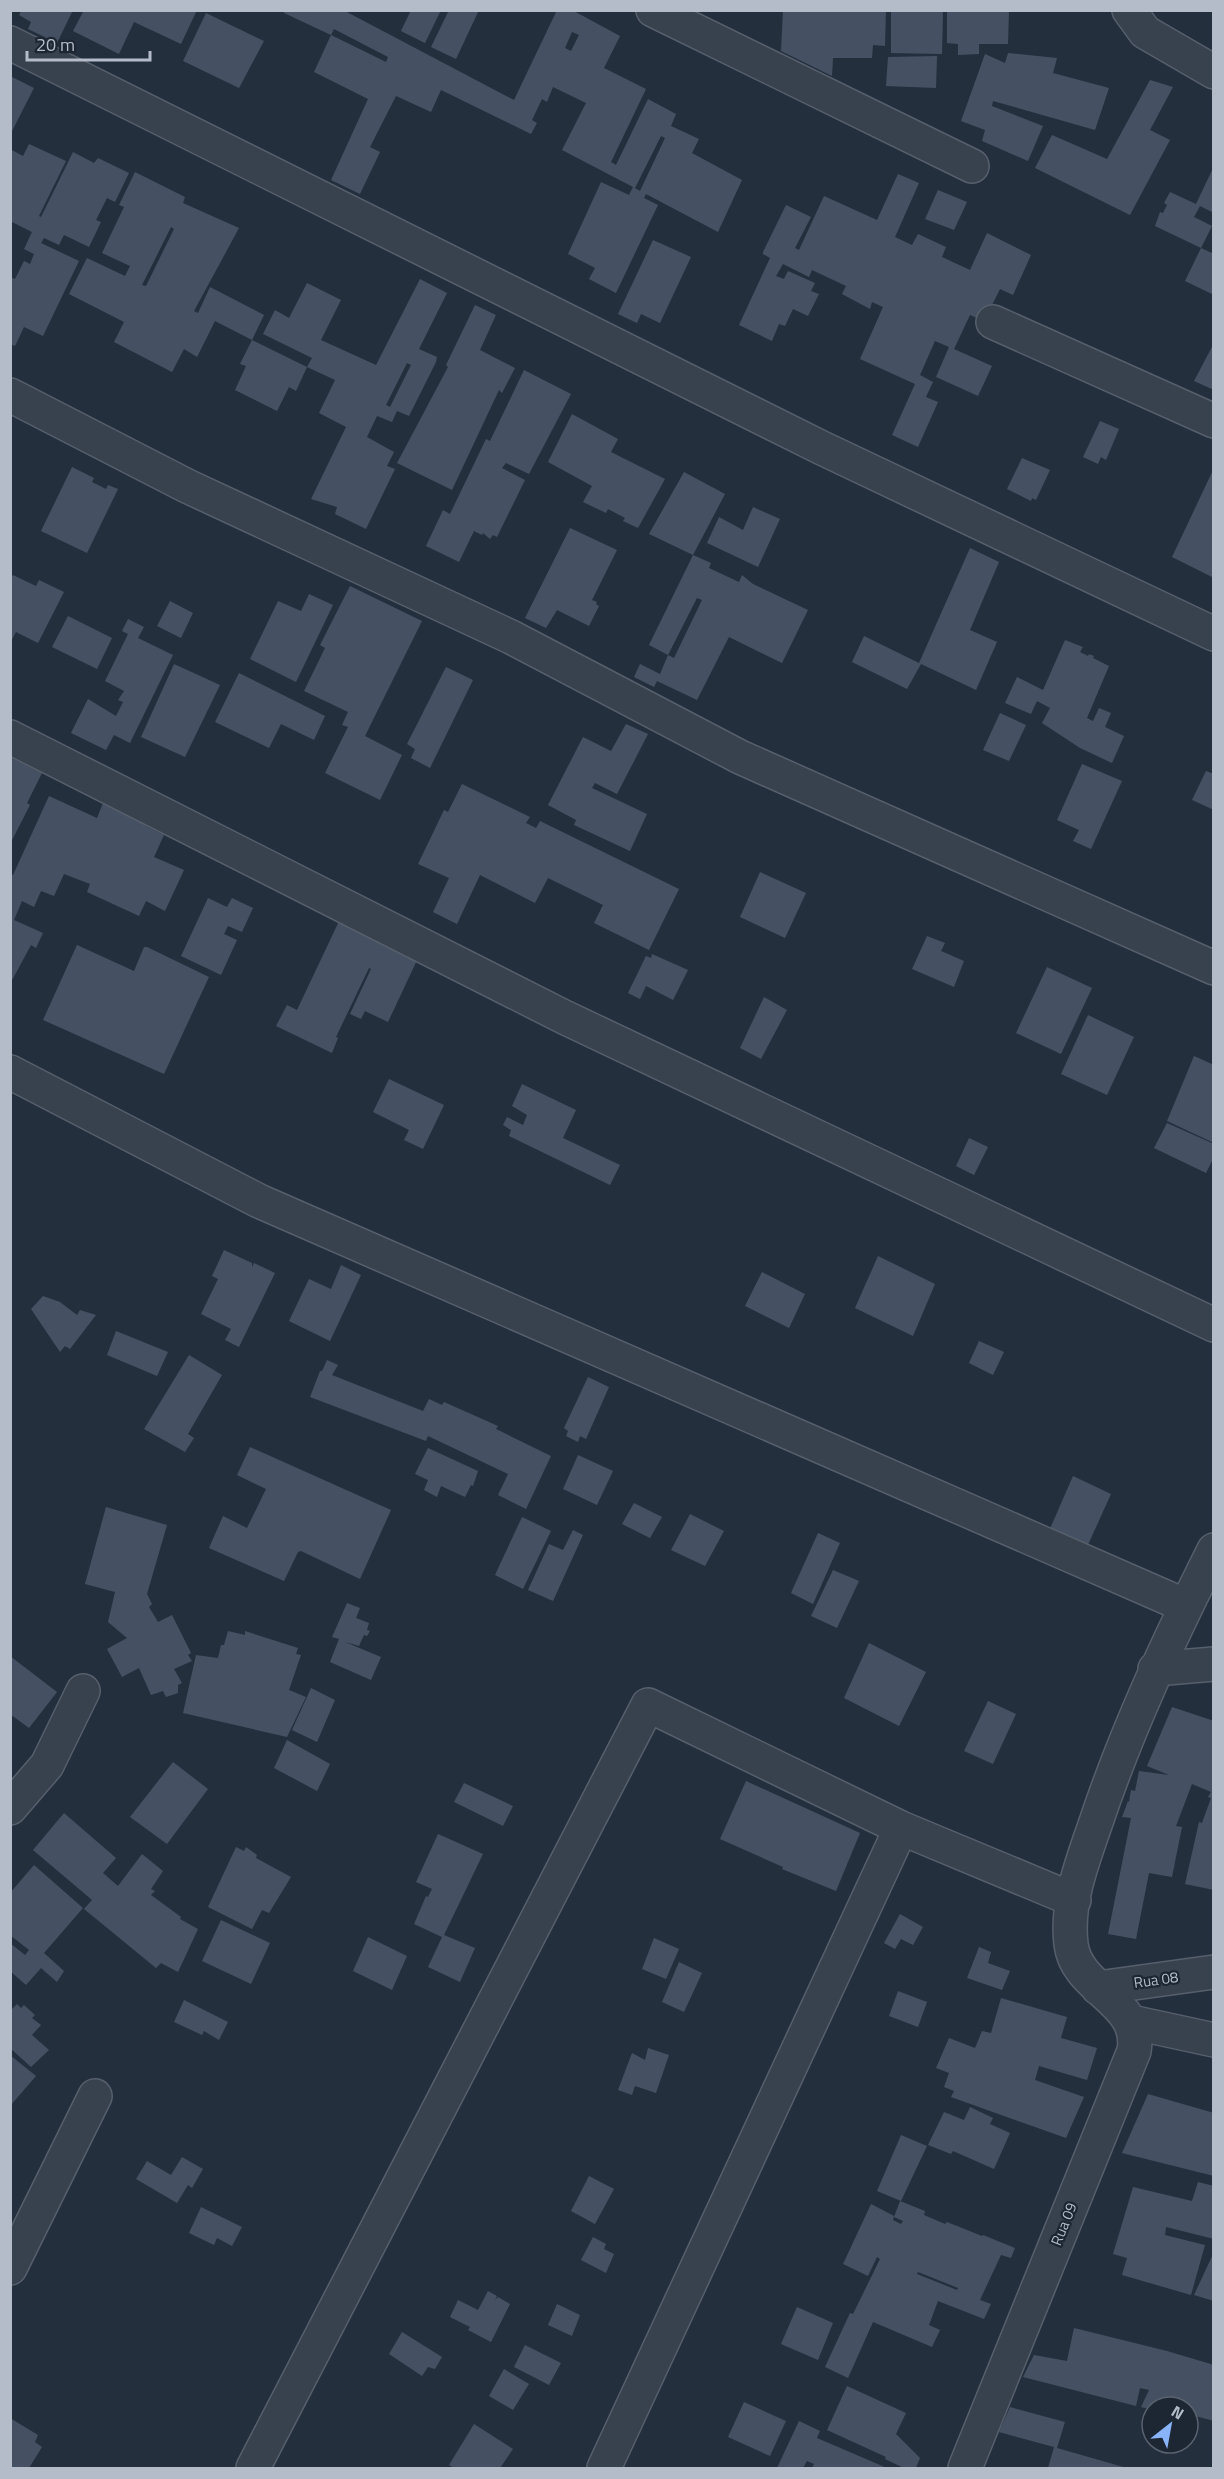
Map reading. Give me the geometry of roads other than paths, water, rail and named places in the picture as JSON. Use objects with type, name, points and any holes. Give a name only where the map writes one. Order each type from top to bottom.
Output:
[{"type":"street","points":[[653,10],[972,166]]},
{"type":"street","points":[[1129,10],[1145,32],[1214,72]]},
{"type":"street","points":[[10,43],[822,447],[1214,634]]},
{"type":"street","points":[[993,322],[1214,421]]},
{"type":"street","points":[[10,396],[187,486],[511,637],[740,757],[1214,968]]},
{"type":"street","points":[[10,737],[564,1017],[1214,1325]]},
{"type":"street","points":[[10,1072],[259,1201],[1186,1606]]},
{"type":"street","points":[[1214,1550],[1155,1669],[1110,1780],[1080,1870],[1069,1925],[1071,1948],[1076,1962],[1098,1988],[1123,2010],[1131,2022],[1214,2040]]},
{"type":"street","points":[[1155,1669],[1214,1664]]},
{"type":"street","points":[[10,1808],[46,1766],[83,1691]]},
{"type":"street","points":[[253,2469],[648,1705],[901,1828],[1074,1900]]},
{"type":"street","points":[[604,2469],[901,1828]]},
{"type":"street","name":"Rua 08","points":[[1098,1988],[1214,1971]]},
{"type":"street","name":"Rua 09","points":[[964,2469],[1134,2051],[1136,2041],[1131,2022]]},
{"type":"street","points":[[10,2268],[95,2096]]}]
